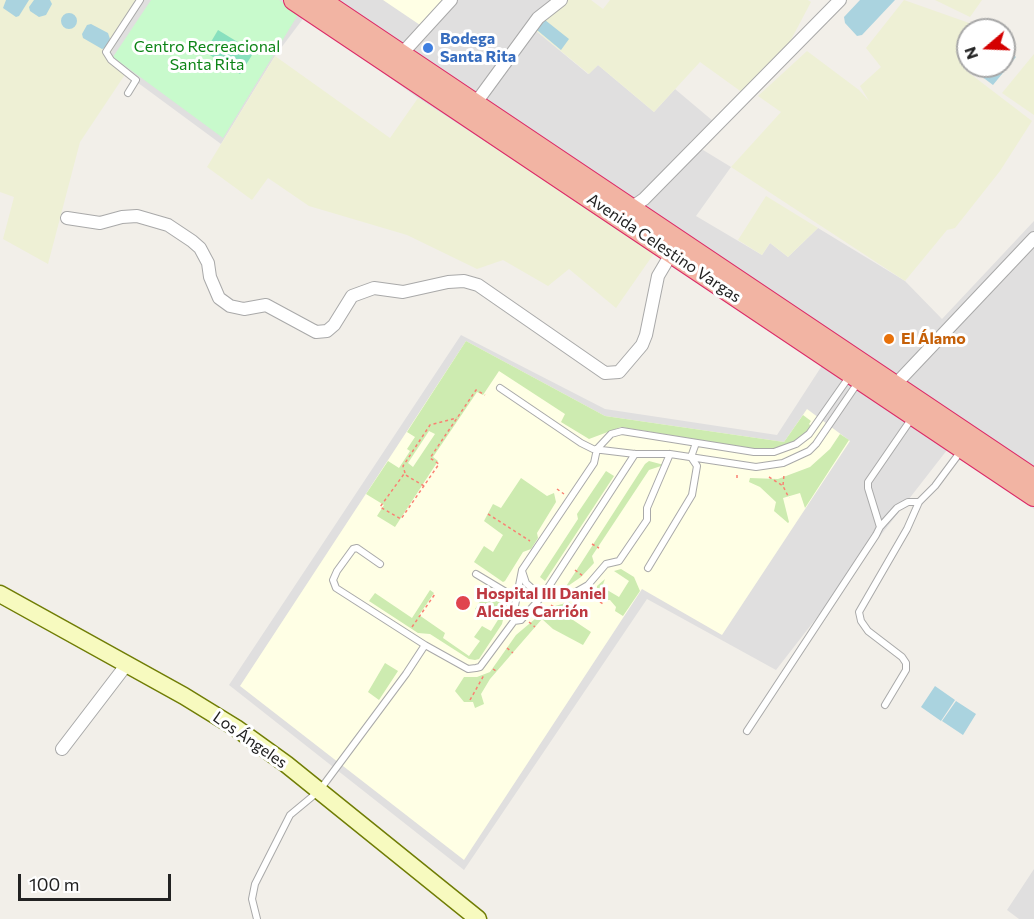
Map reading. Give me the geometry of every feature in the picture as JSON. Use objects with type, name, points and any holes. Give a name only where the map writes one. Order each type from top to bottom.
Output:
[{"type":"highway","name":"Avenida Celestino Vargas","points":[[294,0],[345,25],[397,61],[482,114],[551,164],[860,371],[914,416],[1034,479]]},
{"type":"highway","name":"Avenida Celestino Vargas","points":[[320,0],[345,25]]},
{"type":"highway","name":"Avenida Celestino Vargas","points":[[626,213],[671,254],[767,309]]},
{"type":"highway","name":"Avenida Celestino Vargas","points":[[860,371],[894,386],[1034,496]]},
{"type":"main road","name":"Los Ángeles","points":[[0,594],[127,664],[236,728],[319,792],[470,917]]},
{"type":"street","points":[[397,61],[452,0]]},
{"type":"street","points":[[482,114],[538,18],[561,0]]},
{"type":"street","points":[[626,213],[644,199],[840,0]]},
{"type":"street","points":[[67,218],[100,223],[122,216],[137,216],[168,225],[200,248],[208,263],[210,277],[219,298],[230,306],[244,309],[266,305],[316,332],[327,331],[334,325],[352,296],[374,288],[403,292],[448,282],[464,281],[478,285],[605,373],[618,372],[642,345],[658,276],[671,254]]},
{"type":"street","points":[[894,386],[1034,238]]},
{"type":"street","points":[[62,749],[127,664]]},
{"type":"lane","points":[[128,93],[136,80],[111,60],[106,52],[140,0]]},
{"type":"lane","points":[[514,621],[522,570],[594,463],[597,449],[611,434],[616,432],[764,453],[786,449],[809,434],[860,371]]},
{"type":"lane","points":[[500,388],[581,443],[597,449],[635,454],[670,454],[756,467],[796,459],[816,444],[860,371]]},
{"type":"lane","points":[[880,527],[868,482],[914,416]]},
{"type":"lane","points":[[885,705],[906,670],[906,663],[902,657],[868,631],[861,621],[859,612],[907,530],[919,502],[935,486],[966,442]]},
{"type":"lane","points":[[691,457],[696,443]]},
{"type":"lane","points":[[380,564],[357,548],[353,549],[333,580],[336,588],[425,645],[468,669],[476,668],[480,666],[514,621],[520,620],[544,594],[635,454]]},
{"type":"lane","points":[[522,570],[526,583],[536,592],[562,596],[574,593],[588,585],[606,564],[619,561],[647,520],[647,508],[670,454]]},
{"type":"lane","points":[[648,568],[692,495],[697,466],[691,457]]},
{"type":"lane","points":[[747,730],[880,527],[897,508],[908,502],[919,502]]},
{"type":"lane","points":[[476,574],[516,598]]},
{"type":"lane","points":[[257,919],[252,898],[255,884],[290,815],[319,792],[425,645]]},
{"type":"path","points":[[457,418],[430,425],[403,466],[404,474],[380,507],[401,519],[439,464],[430,458],[457,418],[476,390],[485,395]]},
{"type":"path","points":[[404,474],[424,486]]},
{"type":"path","points":[[736,478],[737,474]]},
{"type":"path","points":[[783,486],[784,475]]},
{"type":"path","points":[[769,477],[783,486],[789,498]]},
{"type":"path","points":[[557,489],[568,496]]},
{"type":"path","points":[[488,514],[536,545]]},
{"type":"path","points":[[592,544],[599,548]]},
{"type":"path","points":[[575,570],[584,576]]},
{"type":"path","points":[[594,597],[596,593]]},
{"type":"path","points":[[410,630],[435,594]]},
{"type":"path","points":[[587,600],[590,595],[603,604]]},
{"type":"path","points":[[572,600],[582,610],[581,612]]},
{"type":"path","points":[[551,605],[572,617]]},
{"type":"path","points":[[529,622],[535,627]]},
{"type":"path","points":[[507,648],[513,653]]},
{"type":"path","points":[[470,700],[486,672]]},
{"type":"shaded area","points":[[0,0],[139,0],[107,60],[126,73],[80,142],[48,264],[3,239],[14,197],[0,192]]},
{"type":"shaded area","points":[[139,0],[566,0],[535,30],[588,74],[598,65],[654,112],[675,89],[713,121],[690,142],[731,167],[696,216],[762,255],[770,243],[788,257],[818,228],[905,281],[942,319],[1034,221],[1034,509],[947,450],[776,670],[647,599],[464,870],[229,685],[461,335],[605,409],[777,435],[823,364],[418,98],[305,16],[275,56],[221,144],[107,60]]},
{"type":"shaded area","points":[[383,0],[444,0],[420,25]]},
{"type":"shaded area","points":[[566,0],[591,0],[603,9],[610,0],[808,0],[811,2],[784,53],[743,93],[700,62],[654,112],[598,65],[589,74],[535,30]]},
{"type":"shaded area","points":[[904,0],[956,18],[956,78],[976,78],[1032,121],[1000,171],[955,228],[947,230],[905,281],[731,167],[781,112],[758,96],[807,51],[859,90],[869,101],[860,86],[881,67],[866,48]]},
{"type":"shaded area","points":[[935,0],[982,0],[970,17]]},
{"type":"shaded area","points":[[1034,54],[1034,115],[1002,93]]},
{"type":"shaded area","points":[[275,56],[390,138],[418,98],[655,252],[616,308],[569,269],[548,286],[503,260],[477,269],[407,235],[309,206],[268,178],[252,200],[207,167]]},
{"type":"shaded area","points":[[766,196],[818,228],[788,257],[770,243],[762,255],[738,240]]},
{"type":"shaded area","name":"Hospital III Daniel Alcides Carrión","points":[[466,341],[605,416],[784,442],[807,409],[850,441],[722,635],[642,589],[464,860],[240,686]]},
{"type":"shaded area","points":[[1034,869],[1034,919],[1019,919],[1007,910]]},
{"type":"green space","name":"Centro Recreacional Santa Rita","points":[[151,0],[279,0],[299,13],[223,138],[113,57]]},
{"type":"green space","points":[[218,30],[254,52],[240,74],[205,52]]},
{"type":"green space","points":[[466,341],[605,416],[784,442],[803,415],[811,421],[809,424],[811,426],[801,438],[793,443],[762,450],[621,427],[589,439],[561,422],[565,414],[499,371],[483,395],[477,392],[433,457],[438,461],[395,527],[377,516],[384,505],[366,494],[388,461],[399,468],[410,451],[407,449],[415,437],[407,432]],"holes":[[[429,431],[435,434],[413,467],[408,463]]]},
{"type":"green space","points":[[840,434],[849,440],[805,508],[800,493],[783,498],[788,523],[774,511],[776,502],[760,487],[749,482],[750,478],[778,479],[810,467],[830,449]]},
{"type":"green space","points":[[649,461],[664,465],[649,470],[592,556],[594,563],[581,577],[565,588],[645,464]]},
{"type":"green space","points":[[606,471],[614,476],[545,581],[540,577],[578,519],[577,514]]},
{"type":"green space","points":[[521,478],[547,496],[554,493],[556,502],[537,533],[538,538],[531,549],[523,552],[503,582],[474,562],[484,546],[493,552],[503,535],[484,521],[493,504],[501,508]]},
{"type":"green space","points":[[621,569],[634,577],[640,591],[623,616],[615,611],[616,607],[610,600],[604,600],[597,595],[597,586],[605,579],[602,587],[619,597],[629,581],[614,571]]},
{"type":"green space","points":[[430,590],[434,593],[419,615],[445,633],[443,638],[469,656],[480,641],[474,637],[482,626],[491,631],[501,615],[484,603],[478,611],[475,609],[483,597],[497,597],[507,603],[502,624],[479,659],[469,659],[430,634],[418,633],[369,601],[375,593],[412,618]]},
{"type":"green space","points":[[569,602],[576,608],[570,618],[591,632],[583,645],[553,629],[542,619],[490,679],[481,694],[484,704],[475,708],[473,702],[464,702],[455,691],[464,677],[477,677],[490,672],[516,635],[548,608]]},
{"type":"green space","points":[[385,663],[398,671],[379,700],[368,692]]},
{"type":"water","points":[[6,0],[29,0],[16,17],[3,8]]},
{"type":"water","points":[[34,0],[50,0],[52,4],[46,15],[39,17],[30,11],[29,7]]},
{"type":"water","points":[[860,0],[895,0],[862,35],[857,36],[845,23],[844,17]]},
{"type":"water","points":[[66,13],[72,13],[77,21],[75,27],[66,29],[61,24],[61,18]]},
{"type":"water","points":[[545,20],[569,39],[561,50],[537,30]]},
{"type":"water","points":[[91,24],[108,33],[110,39],[105,48],[102,49],[83,38],[82,34],[87,25]]},
{"type":"water","points":[[984,78],[999,78],[993,85]]},
{"type":"water","points":[[935,686],[955,700],[941,721],[921,707]]},
{"type":"water","points":[[956,701],[976,714],[963,735],[942,721]]},
{"type":"place","name":"Bodega Santa Rita","points":[[428,48]]},
{"type":"place","name":"El Álamo","points":[[889,339]]},
{"type":"place","name":"Hospital III Daniel Alcides Carrión","points":[[463,603]]}]
